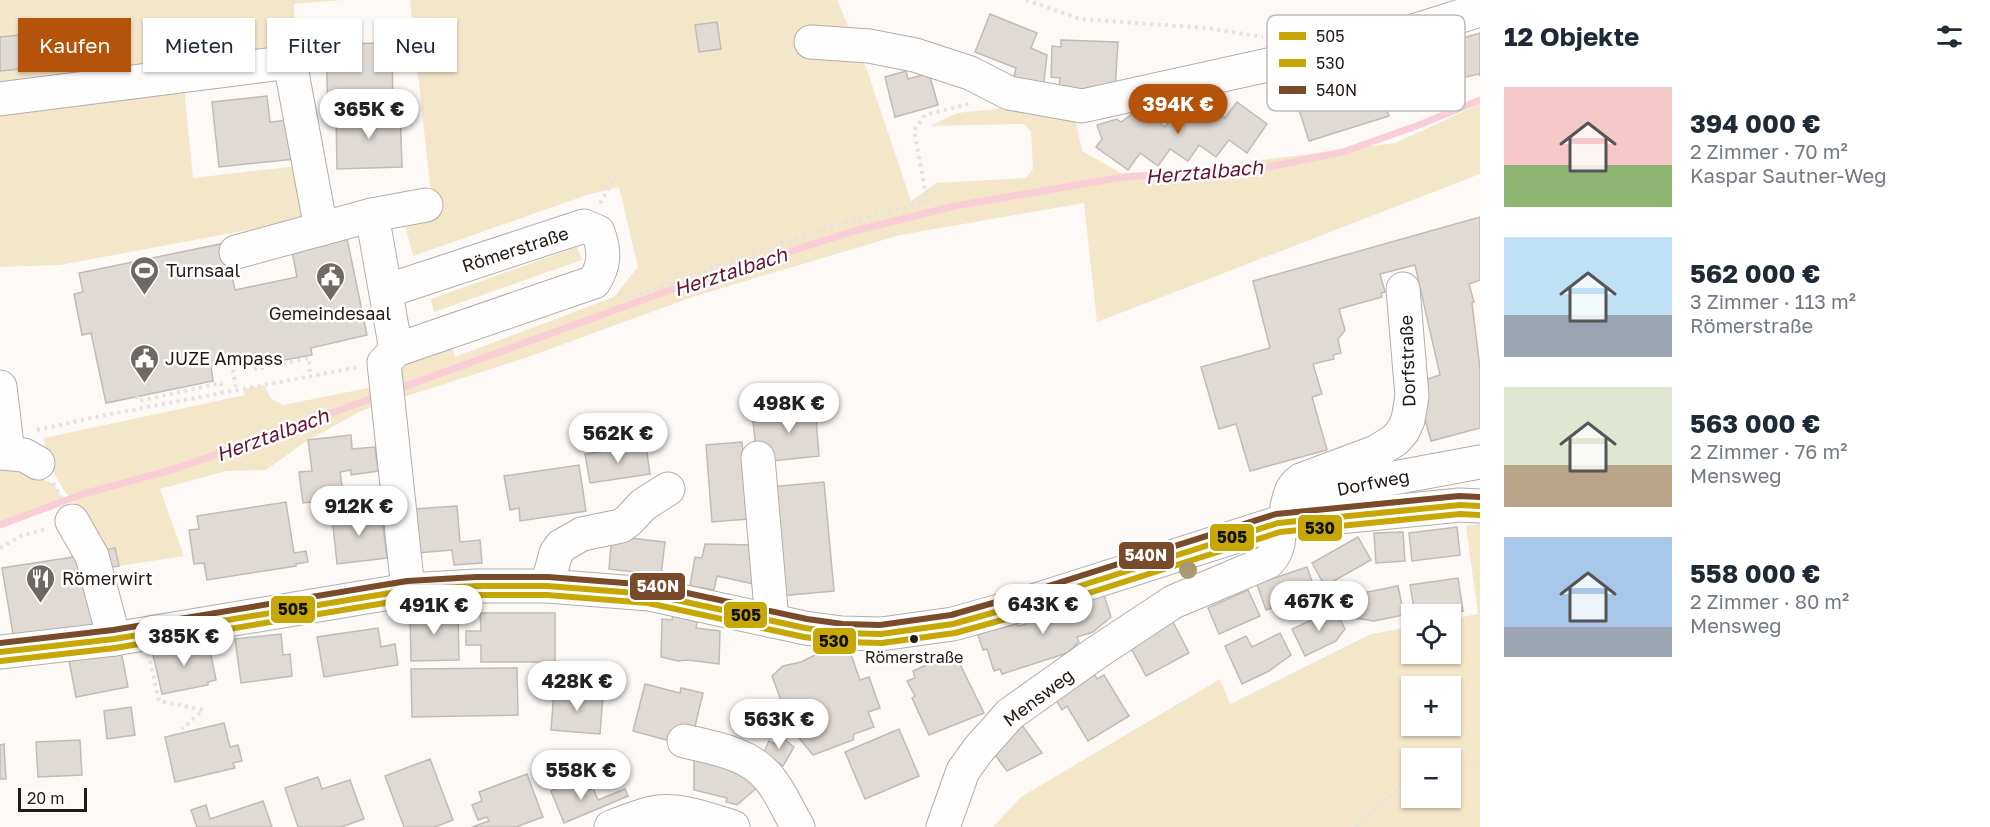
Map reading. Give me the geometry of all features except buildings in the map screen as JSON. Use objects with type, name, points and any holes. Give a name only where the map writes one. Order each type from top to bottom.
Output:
[{"type":"street","points":[[1464,15],[1480,10]]},
{"type":"street","points":[[811,42],[869,46],[915,55],[970,73],[1009,93],[1082,106],[1267,65]]},
{"type":"street","points":[[0,99],[290,62],[321,229]]},
{"type":"street","points":[[236,252],[372,215],[426,205]]},
{"type":"street","points":[[372,215],[386,291],[389,375],[408,590]]},
{"type":"street","name":"Römerstraße","points":[[386,291],[584,226],[598,232],[604,249],[601,271],[594,282]]},
{"type":"street","points":[[389,375],[594,282]]},
{"type":"street","name":"Dorfstraße","points":[[1283,535],[1294,485],[1301,480],[1376,452],[1395,440],[1403,431],[1408,420],[1412,396],[1404,289]]},
{"type":"street","points":[[0,387],[17,456]]},
{"type":"street","points":[[758,458],[772,621]]},
{"type":"street","name":"Dorfweg","points":[[1283,535],[1318,492],[1480,462]]},
{"type":"street","points":[[547,586],[556,553],[561,546],[582,534],[621,526],[643,505],[668,489]]},
{"type":"street","points":[[0,652],[129,637],[408,590],[476,586],[547,586],[649,594],[833,632],[881,634],[953,624],[1283,535],[1460,505],[1480,506]]},
{"type":"street","points":[[72,521],[92,556],[129,637]]},
{"type":"street","name":"Mensweg","points":[[943,827],[963,771],[1010,714],[1173,602],[1263,565],[1272,557],[1283,535]]},
{"type":"street","points":[[684,741],[727,751],[756,766],[771,780],[798,827]]},
{"type":"street","points":[[611,827],[658,812],[688,822],[733,827]]},
{"type":"path","points":[[1026,0],[1080,19],[1207,28],[1265,37]]},
{"type":"path","points":[[594,282],[622,296],[634,296],[829,227],[927,201],[914,130],[925,115],[1009,93]]},
{"type":"path","points":[[237,390],[232,363],[254,359],[256,369],[309,358],[310,376]]},
{"type":"path","points":[[17,456],[31,432],[100,416],[310,376],[389,375]]},
{"type":"path","points":[[137,396],[138,401],[221,383],[222,393]]},
{"type":"path","points":[[0,548],[21,536],[72,521]]},
{"type":"path","points":[[129,637],[159,701],[203,710],[182,729]]},
{"type":"path","points":[[1461,765],[1480,761]]},
{"type":"path","points":[[1356,827],[1401,785]]},
{"type":"shaded area","points":[[0,0],[343,0],[294,4],[294,18],[267,18],[267,55],[255,56],[255,18],[143,18],[143,72],[183,72],[193,178],[298,166],[307,219],[60,265],[0,267]]},
{"type":"shaded area","points":[[410,0],[837,0],[867,70],[911,201],[936,183],[1026,178],[1033,169],[1031,131],[1023,124],[930,126],[957,113],[1023,106],[1075,118],[1082,151],[1128,177],[1395,143],[1480,104],[1480,174],[1097,322],[1084,203],[900,235],[695,296],[528,357],[363,410],[308,440],[266,470],[226,471],[160,489],[184,556],[119,566],[115,548],[99,551],[80,508],[65,492],[47,461],[44,438],[245,395],[243,389],[265,385],[270,398],[283,405],[383,385],[396,361],[450,343],[455,357],[614,297],[638,267],[619,187],[587,195],[413,256],[404,221],[433,213],[418,72],[457,72],[457,18],[412,18]]},
{"type":"shaded area","points":[[577,247],[582,260],[434,312],[431,299]]},
{"type":"shaded area","points":[[0,463],[54,484],[63,501],[0,525]]},
{"type":"shaded area","points":[[1480,524],[1480,827],[993,827],[1021,797],[1220,679],[1230,704],[1371,634],[1401,629],[1401,664],[1461,664],[1461,617],[1478,614],[1466,526]]},
{"type":"waterway","name":"Herztalbach","points":[[1465,106],[1480,100]]},
{"type":"waterway","name":"Herztalbach","points":[[395,390],[670,290],[854,231],[955,206],[1123,177],[1268,167],[1343,152],[1453,111]]},
{"type":"waterway","name":"Herztalbach","points":[[0,525],[83,494],[178,468],[379,396]]},
{"type":"transit line","name":"540N","points":[[0,643],[113,630],[407,581],[476,577],[548,577],[650,585],[807,619],[843,624],[880,625],[951,615],[1276,514],[1459,496],[1480,497]]},
{"type":"transit line","name":"505","points":[[0,652],[114,639],[408,590],[476,586],[547,586],[649,594],[805,628],[842,633],[881,634],[953,624],[1017,606],[1278,523],[1460,505],[1480,506]]},
{"type":"transit line","name":"530","points":[[1,661],[115,648],[409,599],[476,595],[547,595],[648,603],[804,637],[842,642],[882,643],[955,633],[1020,615],[1280,532],[1460,514],[1480,515]]},
{"type":"place","name":"Turnsaal","points":[[145,296]]},
{"type":"place","name":"Gemeindesaal","points":[[330,302]]},
{"type":"place","name":"JUZE Ampass","points":[[144,384]]},
{"type":"place","name":"Römerwirt","points":[[41,604]]},
{"type":"place","name":"Römerstraße","points":[[914,639]]}]
